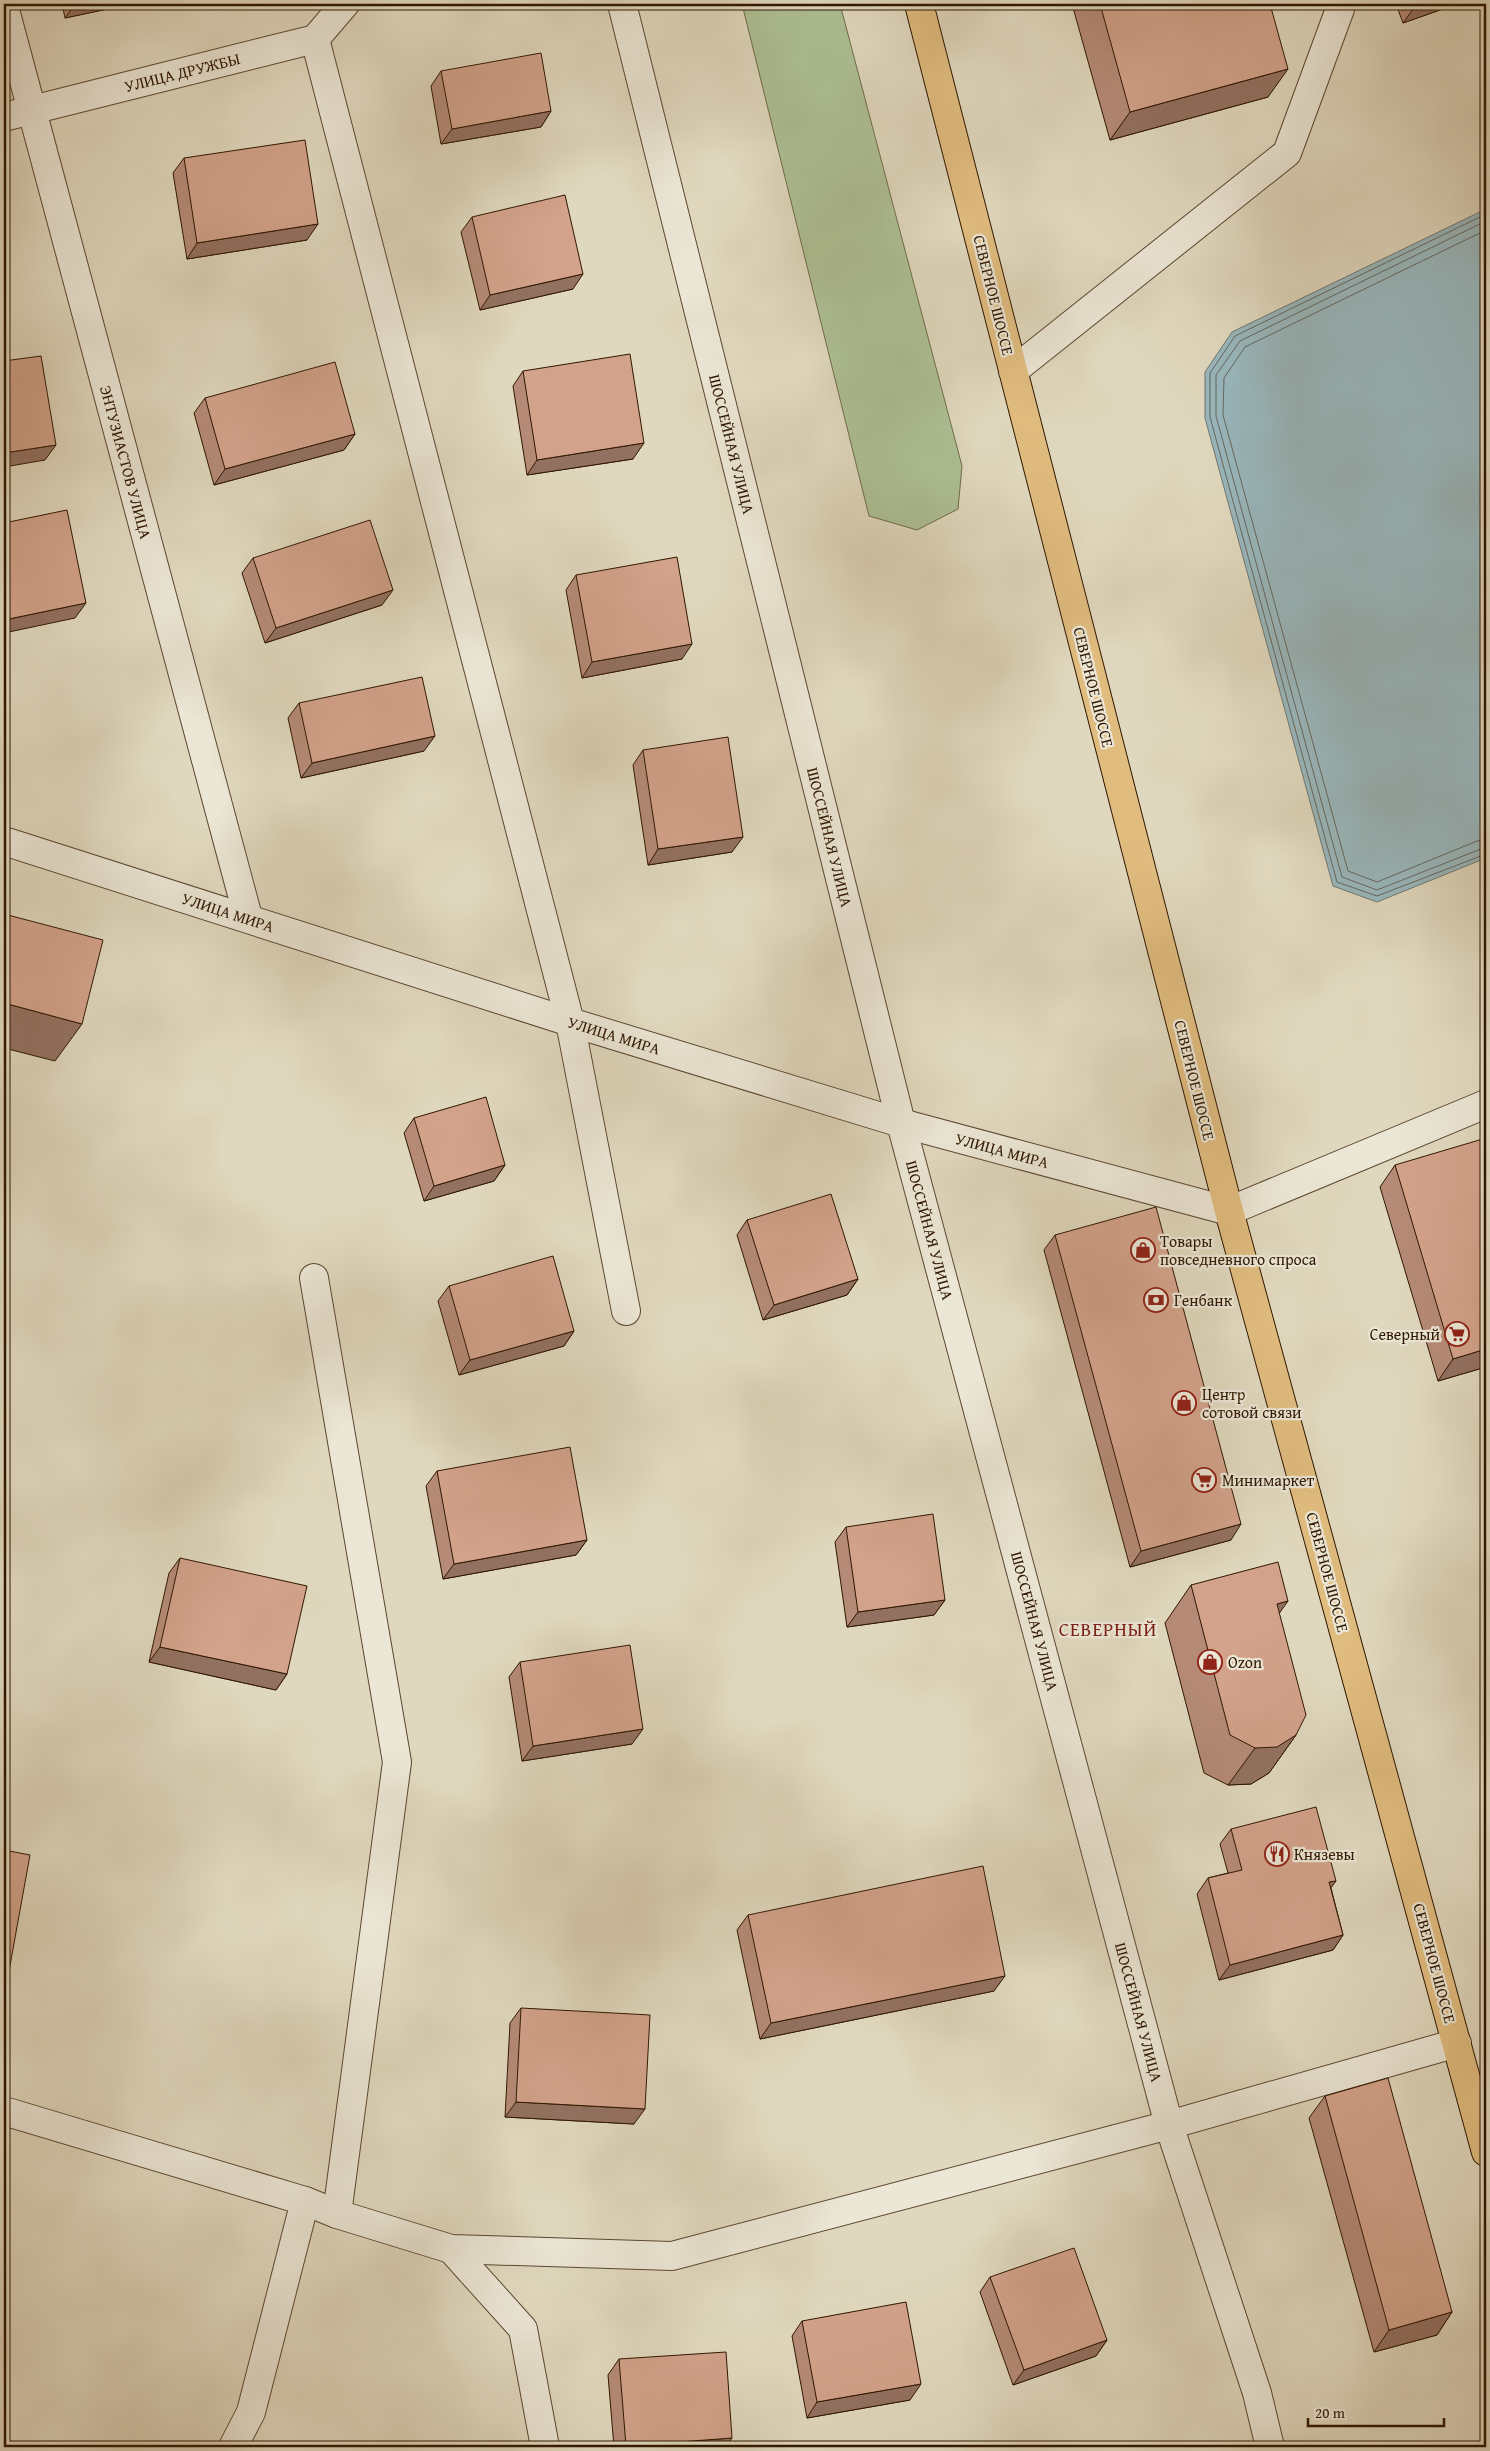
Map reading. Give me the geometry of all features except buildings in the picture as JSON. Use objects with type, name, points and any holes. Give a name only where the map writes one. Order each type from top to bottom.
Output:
[{"type":"main road","name":"СЕВЕРНОЕ ШОССЕ","points":[[919,4],[1229,1211],[1486,2152]]},
{"type":"street","points":[[345,4],[315,39],[570,1022],[626,1311]]},
{"type":"street","name":"ШОССЕЙНАЯ УЛИЦА","points":[[622,4],[902,1124],[1169,2125],[1257,2393],[1270,2447]]},
{"type":"street","points":[[1013,371],[1287,153],[1340,9],[1338,4]]},
{"type":"street","name":"ЭНТУЗИАСТОВ УЛИЦА","points":[[4,6],[248,918]]},
{"type":"street","name":"УЛИЦА ДРУЖБЫ","points":[[4,117],[315,39]]},
{"type":"street","name":"УЛИЦА МИРА","points":[[4,841],[570,1022],[902,1124],[1229,1211]]},
{"type":"street","points":[[1229,1211],[1486,1104]]},
{"type":"street","points":[[314,1278],[397,1762],[337,2214]]},
{"type":"street","points":[[4,2110],[305,2201],[337,2214],[451,2250],[672,2256],[1169,2125],[1457,2044]]},
{"type":"street","points":[[234,2447],[251,2412],[305,2201]]},
{"type":"street","points":[[451,2250],[523,2329],[545,2447]]},
{"type":"green space","points":[[742,4],[840,4],[962,466],[958,509],[917,530],[869,516]]},
{"type":"water","points":[[1486,209],[1486,858],[1377,902],[1333,886],[1205,418],[1205,372],[1232,332]]},
{"type":"place","name":"Товары повседневного спроса","points":[[1143,1250]]},
{"type":"place","name":"Генбанк","points":[[1156,1300]]},
{"type":"place","name":"Северный","points":[[1457,1334]]},
{"type":"place","name":"Центр сотовой связи","points":[[1184,1403]]},
{"type":"place","name":"Минимаркет","points":[[1204,1480]]},
{"type":"place","name":"Ozon","points":[[1210,1662]]},
{"type":"place","name":"Князевы","points":[[1277,1854]]},
{"type":"district","name":"СЕВЕРНЫЙ","points":[[1108,1629]]}]
